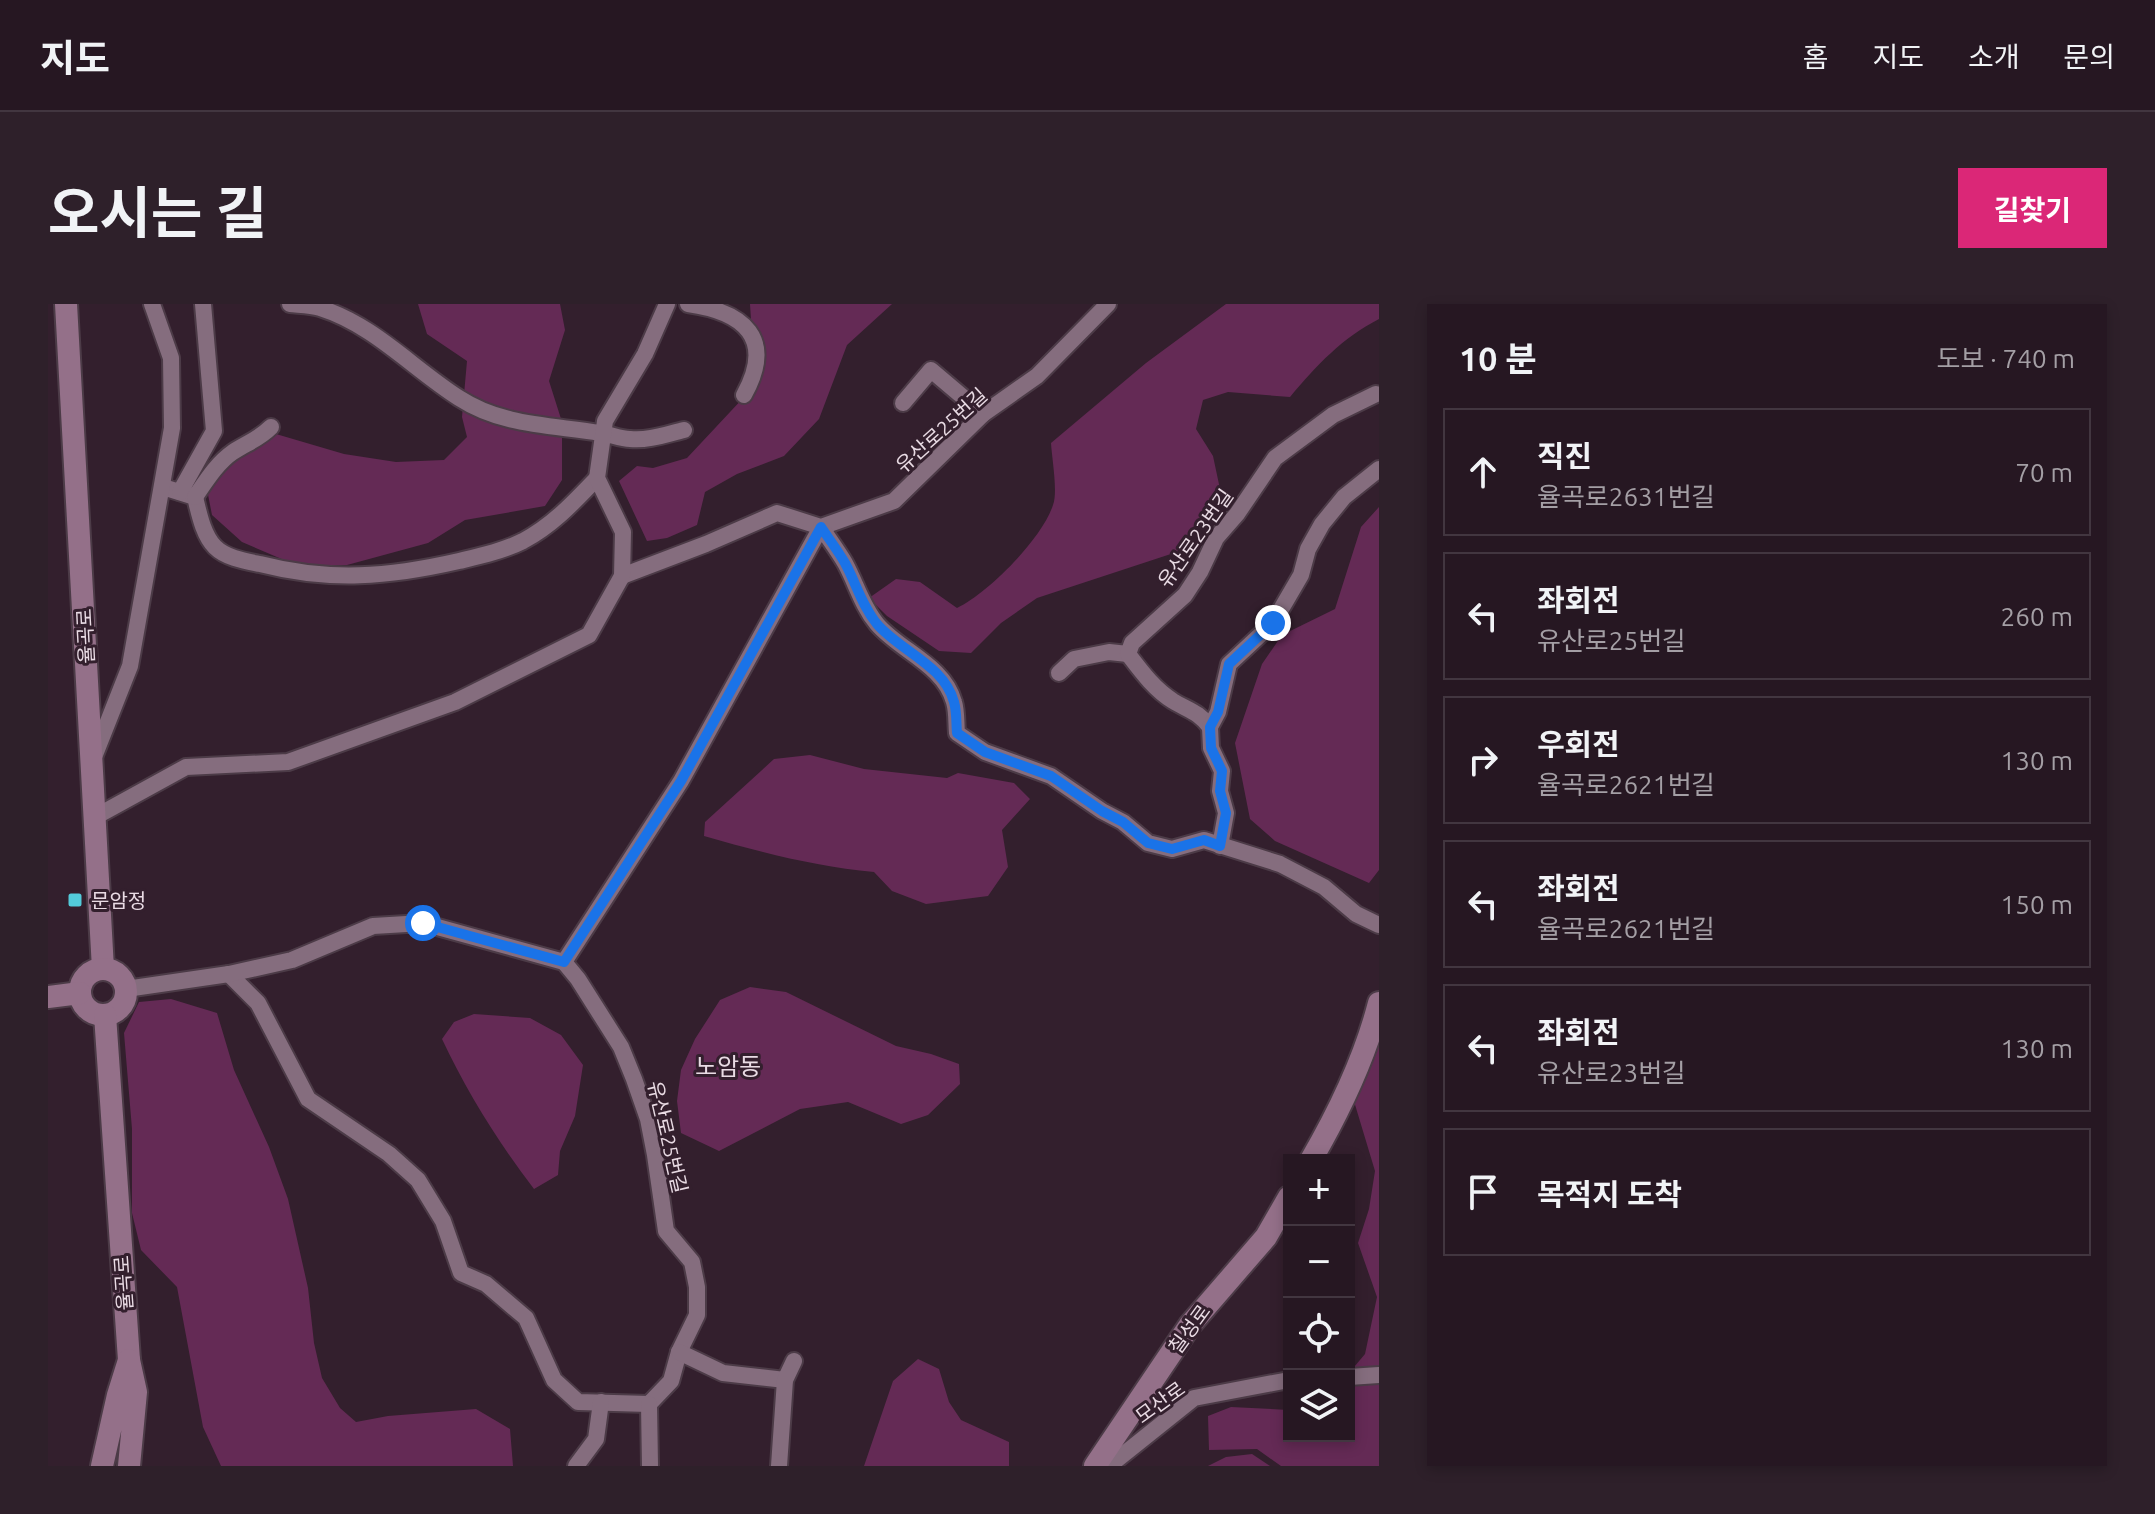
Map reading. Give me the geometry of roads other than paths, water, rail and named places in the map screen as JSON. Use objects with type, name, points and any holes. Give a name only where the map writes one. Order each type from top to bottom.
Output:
[{"type":"street","name":"율곡로","points":[[66,304],[103,969]]},
{"type":"street","points":[[92,761],[130,666],[172,428],[171,358],[152,304]]},
{"type":"street","points":[[187,494],[214,431],[203,304]]},
{"type":"street","points":[[290,304],[319,308],[356,324],[484,413],[515,422],[603,433],[631,440],[684,430]]},
{"type":"street","points":[[95,817],[186,767],[288,762],[455,702],[589,635],[622,576],[623,532],[597,478],[605,421],[645,354],[667,305],[687,304],[722,312],[748,331],[757,347],[756,373],[744,395]]},
{"type":"street","name":"유산로25번길","points":[[821,527],[894,501],[983,414],[1037,376],[1108,304]]},
{"type":"street","points":[[903,403],[931,370],[983,414]]},
{"type":"street","name":"유산로23번길","points":[[1128,654],[1132,643],[1185,595],[1216,538],[1237,514],[1275,458],[1333,415],[1378,394]]},
{"type":"street","points":[[187,494],[221,461],[255,442],[271,427]]},
{"type":"street","points":[[1220,846],[1226,813],[1220,791],[1222,771],[1211,748],[1210,727],[1218,712],[1229,664],[1273,623],[1301,575],[1308,549],[1322,524],[1344,497],[1379,469]]},
{"type":"street","points":[[163,487],[187,494],[206,533],[223,553],[271,567],[376,576],[421,570],[491,553],[521,542],[557,520],[597,478]]},
{"type":"street","points":[[622,576],[777,513],[821,527],[877,624],[906,651],[931,667],[944,683],[954,701],[957,733],[985,752],[1051,776],[1123,822],[1148,843],[1172,849],[1204,840],[1280,864],[1324,887],[1356,914],[1379,925]]},
{"type":"street","points":[[126,989],[229,974],[292,960],[373,926],[423,923],[564,962],[681,781],[821,527]]},
{"type":"street","points":[[1059,673],[1074,659],[1109,652],[1128,654],[1149,681],[1172,700],[1201,715],[1210,727]]},
{"type":"street","name":"유산로25번길","points":[[564,962],[613,1034],[630,1068],[648,1119],[662,1190],[666,1231],[692,1262],[697,1287],[697,1315],[679,1352],[671,1381],[649,1404]]},
{"type":"street","points":[[103,969],[117,974],[126,989],[124,1002],[105,1015],[91,1011],[80,993],[84,979],[103,969]]},
{"type":"street","points":[[229,974],[258,1003],[308,1099],[389,1154],[418,1180],[443,1221],[461,1273],[486,1284],[526,1318],[554,1380],[578,1402],[649,1404],[650,1466]]},
{"type":"street","points":[[48,997],[80,993]]},
{"type":"street","points":[[1314,1154],[1357,1070],[1379,1003]]},
{"type":"street","name":"율곡로","points":[[105,1015],[129,1360],[136,1392],[129,1466]]},
{"type":"street","name":"칠성로","points":[[1095,1466],[1190,1325],[1266,1237],[1283,1207]]},
{"type":"street","points":[[679,1352],[723,1373],[785,1380]]},
{"type":"street","points":[[102,1466],[129,1360]]},
{"type":"street","points":[[779,1466],[785,1380],[794,1361]]},
{"type":"street","points":[[1355,1377],[1379,1375]]},
{"type":"street","name":"모산로","points":[[1109,1466],[1194,1398],[1283,1381]]},
{"type":"street","points":[[576,1466],[596,1439],[601,1402]]},
{"type":"place","name":"문암정","points":[[75,900]]},
{"type":"district","name":"노암동","points":[[728,1066]]}]
